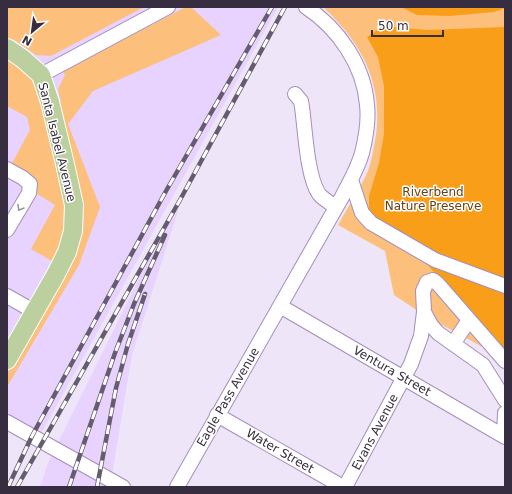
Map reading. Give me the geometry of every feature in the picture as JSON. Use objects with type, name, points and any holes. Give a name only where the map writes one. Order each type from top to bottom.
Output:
[{"type":"main road","points":[[7,48],[23,59],[41,75]]},
{"type":"main road","name":"Santa Isabel Avenue","points":[[7,360],[67,252],[73,231],[74,205],[50,102],[41,75]]},
{"type":"street","points":[[41,75],[168,7]]},
{"type":"street","name":"Eagle Pass Avenue","points":[[177,487],[351,180],[362,154],[367,128],[367,104],[361,78],[351,56],[335,32],[306,7]]},
{"type":"street","points":[[296,94],[301,102],[308,155],[315,186],[319,195],[336,207]]},
{"type":"street","points":[[7,169],[23,178],[30,184],[29,192],[7,230]]},
{"type":"street","points":[[351,180],[362,213],[371,223],[444,263],[505,286]]},
{"type":"street","points":[[444,263],[437,283],[505,361]]},
{"type":"street","name":"Evans Avenue","points":[[344,487],[411,364],[421,336],[424,312],[423,291],[427,282],[433,280],[437,283]]},
{"type":"street","points":[[7,296],[35,312]]},
{"type":"street","name":"Ventura Street","points":[[280,306],[504,436]]},
{"type":"street","points":[[424,312],[431,325],[438,333],[483,365],[505,400]]},
{"type":"street","points":[[454,344],[470,320]]},
{"type":"street","points":[[504,436],[505,413]]},
{"type":"street","name":"Water Street","points":[[217,415],[344,487]]},
{"type":"street","points":[[7,422],[123,487]]},
{"type":"shaded area","points":[[7,7],[278,7],[38,439],[7,422]]},
{"type":"shaded area","points":[[179,208],[132,355],[110,487],[40,487],[48,463],[153,250]]},
{"type":"green space","points":[[7,7],[144,7],[51,56],[36,55],[13,39],[11,42],[7,40]]},
{"type":"green space","points":[[186,7],[191,7],[221,35],[93,91],[68,124],[100,207],[79,265],[7,387],[7,374],[65,273],[74,251],[58,103],[61,102],[58,89],[65,75],[63,71]]},
{"type":"green space","name":"Riverbend Nature Preserve","points":[[323,7],[505,7],[505,362],[501,357],[424,315],[394,295],[385,251],[338,225],[358,191],[368,171],[372,158],[376,135],[376,98],[372,80],[358,49],[348,34]]},
{"type":"green space","points":[[401,7],[505,8],[494,12],[450,16],[417,15]]},
{"type":"green space","name":"Riverbend Nature Preserve","points":[[383,26],[427,30],[505,27],[505,359],[405,237],[369,216],[369,196],[379,163],[384,134],[384,86],[378,57],[367,37]]},
{"type":"green space","points":[[7,54],[30,75],[36,88],[54,147],[63,190],[65,211],[64,231],[60,249],[33,301],[31,300],[52,261],[31,249],[55,205],[34,192],[10,167],[30,130],[27,117],[7,106]]},
{"type":"railway","points":[[8,487],[32,436],[166,191],[272,7]]},
{"type":"railway","points":[[17,487],[180,200],[285,7]]},
{"type":"railway","points":[[69,487],[115,353],[134,304],[165,235]]},
{"type":"railway","points":[[97,487],[116,388],[128,344],[145,294]]}]
